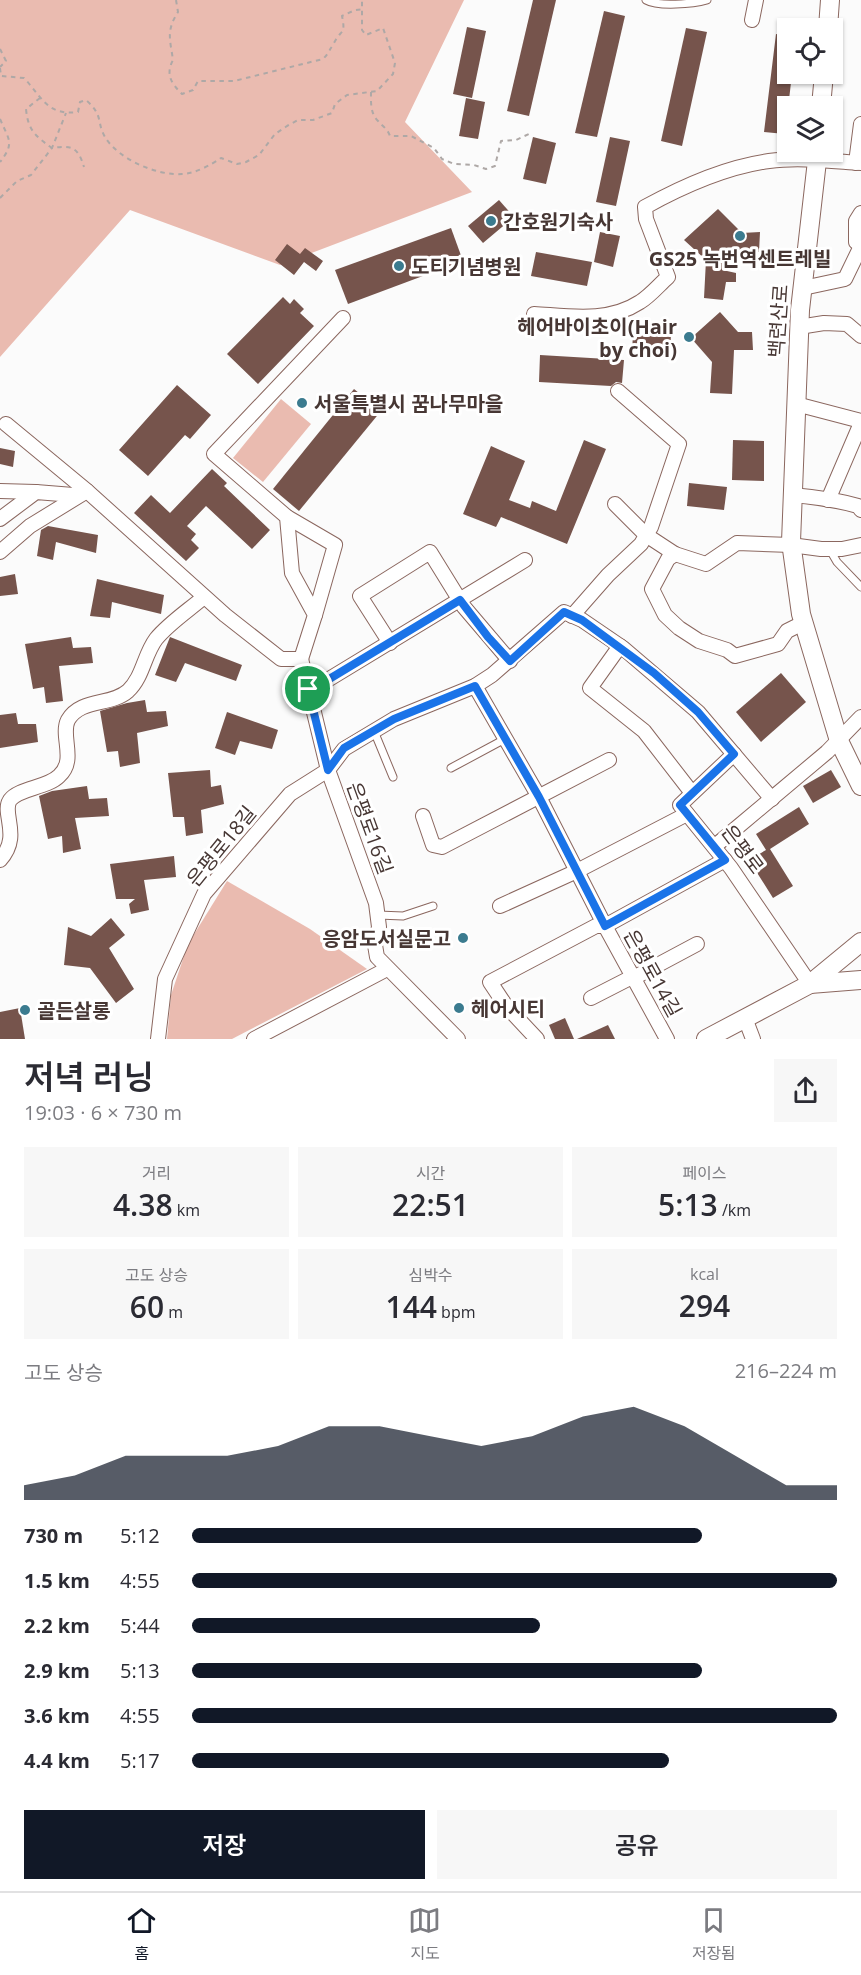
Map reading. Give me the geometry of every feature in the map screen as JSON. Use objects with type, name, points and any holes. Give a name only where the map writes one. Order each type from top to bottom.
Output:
[{"type":"main road","points":[[829,18],[830,0]]},
{"type":"main road","name":"백련산로","points":[[817,162],[799,327],[791,545],[803,623],[839,741],[861,786]]},
{"type":"main road","points":[[706,1039],[810,984],[861,942]]},
{"type":"main road","points":[[810,984],[861,980]]},
{"type":"street","points":[[752,20],[756,0]]},
{"type":"street","points":[[843,160],[858,163],[861,124]]},
{"type":"street","points":[[534,314],[589,318],[614,314],[639,303],[668,277],[646,219],[645,207],[668,194],[713,175],[777,160]]},
{"type":"street","points":[[803,288],[845,279],[861,246],[856,242],[856,221],[861,213]]},
{"type":"street","points":[[6,424],[87,491],[204,597],[281,659],[302,660],[335,545],[287,517],[214,454],[343,318]]},
{"type":"street","points":[[799,327],[824,323],[847,324],[861,336]]},
{"type":"street","points":[[618,391],[680,444],[651,527],[641,544],[600,583],[572,616],[582,620],[620,646],[698,712],[772,799]]},
{"type":"street","points":[[796,404],[861,422],[828,500]]},
{"type":"street","points":[[0,491],[73,495],[87,491]]},
{"type":"street","points":[[0,552],[30,526],[87,491]]},
{"type":"street","points":[[0,519],[36,492]]},
{"type":"street","points":[[792,495],[858,506],[861,510]]},
{"type":"street","points":[[615,504],[646,535],[675,554],[706,564],[737,543],[830,549],[861,545]]},
{"type":"street","points":[[287,517],[292,573],[315,615]]},
{"type":"street","points":[[390,643],[360,596],[430,552],[460,600],[488,637],[510,661]]},
{"type":"street","points":[[675,554],[668,559],[652,589],[665,615],[699,641],[727,650],[735,656],[778,644],[787,631],[803,623]]},
{"type":"street","points":[[308,689],[316,687],[525,560]]},
{"type":"street","points":[[0,860],[8,852],[11,839],[8,807],[10,801],[17,795],[49,783],[67,766],[67,722],[82,707],[127,692],[137,681],[158,637],[204,597]]},
{"type":"street","name":"은평로18길","points":[[158,1039],[165,979],[204,894],[290,794],[328,770],[344,748],[394,719],[475,686],[510,661],[564,612],[572,616]]},
{"type":"street","points":[[620,646],[590,688],[644,731],[692,794]]},
{"type":"street","name":"은평로16길","points":[[302,660],[328,770],[376,903],[380,927],[375,945],[377,957],[458,1039]]},
{"type":"street","name":"은평로14길","points":[[475,686],[539,797],[605,926],[667,1039]]},
{"type":"street","points":[[715,846],[839,741],[861,717]]},
{"type":"street","points":[[500,906],[577,871],[687,814],[680,805],[734,754]]},
{"type":"street","points":[[423,816],[433,844],[442,847],[609,760]]},
{"type":"street","name":"은평로","points":[[687,814],[715,846],[810,984]]},
{"type":"street","name":"은평로14길","points":[[605,926],[725,860]]},
{"type":"street","points":[[537,1039],[506,1006],[490,982],[596,926],[605,926]]},
{"type":"street","points":[[591,998],[697,944]]},
{"type":"street","points":[[254,1039],[387,969]]},
{"type":"street","points":[[745,1018],[753,1039]]},
{"type":"lane","points":[[650,1],[699,3],[707,0]]},
{"type":"lane","points":[[830,549],[837,562],[861,587]]},
{"type":"lane","name":"은평로16길","points":[[374,731],[393,777]]},
{"type":"lane","points":[[451,768],[505,739]]},
{"type":"lane","points":[[378,915],[403,916],[433,906]]},
{"type":"path","points":[[176,0],[178,12],[171,22],[168,39],[173,60],[168,68],[171,82],[182,94],[193,90],[198,81],[234,81],[323,59],[342,34],[344,26],[342,16],[364,9]]},
{"type":"path","points":[[0,49],[6,61],[0,67],[1,76],[24,78],[40,98],[56,112],[78,112],[80,102],[86,100],[100,118],[105,137],[119,152],[148,169],[184,174],[221,158],[237,164],[246,162],[259,155],[275,134],[298,120],[313,120],[332,113],[335,104],[347,95],[377,91],[393,74],[395,63],[383,28],[366,35],[362,30],[364,9],[362,0]]},
{"type":"path","points":[[370,92],[372,111],[377,120],[387,128],[390,136],[411,136],[434,148],[442,159],[454,165],[474,165],[486,169],[495,166],[501,141],[516,140],[531,134]]},
{"type":"path","points":[[40,98],[26,109],[27,123],[35,134],[52,148],[66,146],[74,148],[81,157],[84,167]]},
{"type":"path","points":[[0,198],[17,181],[31,175],[52,148],[66,113]]},
{"type":"path","points":[[0,119],[9,141],[9,150],[0,162]]},
{"type":"shaded area","points":[[0,0],[464,0],[405,122],[472,192],[280,265],[130,210],[0,357]]},
{"type":"shaded area","points":[[281,399],[311,424],[263,482],[233,458]]},
{"type":"shaded area","points":[[227,881],[310,929],[367,969],[232,1039],[167,1039],[171,995],[188,944]]},
{"type":"building","points":[[533,0],[556,0],[529,116],[507,111]]},
{"type":"building","points":[[604,11],[625,16],[597,137],[575,133]]},
{"type":"building","points":[[467,27],[486,31],[472,98],[453,94]]},
{"type":"building","points":[[686,28],[707,32],[682,146],[661,141]]},
{"type":"building","points":[[776,34],[777,84],[791,84],[789,96],[777,96],[777,133],[764,132]]},
{"type":"building","points":[[466,98],[485,102],[478,139],[459,136]]},
{"type":"building","points":[[533,137],[556,143],[546,184],[523,179]]},
{"type":"building","points":[[610,137],[630,141],[616,206],[596,202]]},
{"type":"building","name":"간호원기숙사","points":[[499,200],[514,217],[483,243],[468,226]]},
{"type":"building","points":[[718,209],[742,233],[760,232],[759,252],[726,250],[727,271],[736,273],[736,282],[726,282],[723,300],[704,298],[706,260],[684,240]]},
{"type":"building","name":"도티기념병원","points":[[451,228],[463,261],[348,304],[335,270]]},
{"type":"building","points":[[600,232],[620,236],[613,267],[594,262]]},
{"type":"building","points":[[287,244],[300,254],[305,248],[323,261],[316,271],[304,262],[294,275],[275,260]]},
{"type":"building","points":[[536,252],[592,262],[587,286],[531,276]]},
{"type":"building","points":[[283,297],[290,304],[294,299],[304,309],[300,313],[314,326],[258,384],[227,354]]},
{"type":"building","points":[[720,312],[738,332],[752,332],[753,350],[734,350],[732,394],[710,393],[712,362],[691,338]]},
{"type":"building","points":[[633,332],[671,333],[670,355],[632,354]]},
{"type":"building","points":[[540,355],[624,360],[622,383],[616,382],[611,386],[539,382]]},
{"type":"building","points":[[177,385],[211,415],[190,439],[185,435],[148,476],[119,450]]},
{"type":"building","points":[[354,389],[381,411],[299,511],[273,489]]},
{"type":"building","points":[[584,440],[606,449],[567,544],[501,517],[496,527],[463,514],[491,446],[525,461],[509,500],[530,508],[532,501],[556,511]]},
{"type":"building","points":[[733,440],[764,441],[764,481],[732,480]]},
{"type":"building","points":[[0,448],[15,451],[13,467],[0,464]]},
{"type":"building","points":[[212,469],[227,483],[224,486],[270,530],[252,549],[206,506],[187,526],[196,534],[191,540],[199,548],[186,561],[134,513],[151,495],[170,513]]},
{"type":"building","points":[[689,483],[727,487],[724,510],[687,506]]},
{"type":"building","points":[[48,526],[98,535],[96,553],[56,542],[53,560],[37,556],[41,530]]},
{"type":"building","points":[[15,574],[18,594],[0,596],[0,577]]},
{"type":"building","points":[[97,579],[164,595],[161,614],[112,602],[110,618],[90,616]]},
{"type":"building","points":[[71,637],[73,648],[91,647],[93,663],[59,666],[63,701],[46,703],[44,687],[33,689],[25,644]]},
{"type":"building","points":[[170,637],[242,665],[236,681],[185,663],[176,682],[155,675]]},
{"type":"building","points":[[781,673],[806,702],[761,742],[736,712]]},
{"type":"building","points":[[145,700],[147,712],[166,711],[168,726],[137,733],[140,763],[120,767],[118,751],[107,752],[100,711]]},
{"type":"building","points":[[227,712],[278,730],[272,749],[240,741],[235,755],[215,748]]},
{"type":"building","points":[[16,713],[18,724],[36,724],[38,742],[0,748],[0,715]]},
{"type":"building","points":[[210,770],[211,787],[221,785],[224,804],[201,810],[203,833],[186,836],[184,817],[173,817],[168,773]]},
{"type":"building","points":[[831,770],[841,787],[813,803],[803,786]]},
{"type":"building","points":[[87,786],[89,799],[107,798],[109,816],[75,818],[81,849],[63,853],[62,836],[48,839],[39,796],[52,791]]},
{"type":"building","points":[[799,807],[809,824],[770,849],[793,886],[773,898],[749,860],[766,850],[756,834]]},
{"type":"building","points":[[174,856],[176,877],[144,880],[149,910],[131,914],[129,904],[135,899],[116,899],[110,864]]},
{"type":"building","points":[[111,918],[125,935],[109,948],[134,989],[116,1003],[90,968],[64,965],[68,927],[91,936]]},
{"type":"building","points":[[20,1008],[25,1039],[0,1039],[0,1012]]},
{"type":"building","points":[[565,1018],[574,1039],[555,1039],[549,1025]]},
{"type":"building","points":[[608,1025],[615,1039],[577,1039]]},
{"type":"place","name":"간호원기숙사","points":[[491,221]]},
{"type":"place","name":"GS25 녹번역센트레빌","points":[[740,236]]},
{"type":"place","name":"도티기념병원","points":[[399,266]]},
{"type":"place","name":"헤어바이초이(Hair by choi)","points":[[689,337]]},
{"type":"place","name":"서울특별시 꿈나무마을","points":[[302,403]]},
{"type":"place","name":"응암도서실문고","points":[[463,938]]},
{"type":"place","name":"헤어시티","points":[[459,1008]]},
{"type":"place","name":"골든살롱","points":[[25,1010]]},
{"type":"route","points":[[460,600],[488,637],[510,661],[564,612],[582,620],[654,673],[698,712],[734,754],[680,805],[725,860],[605,926],[539,797],[475,686],[394,719],[344,748],[328,770],[308,689],[316,687],[460,600]]}]
